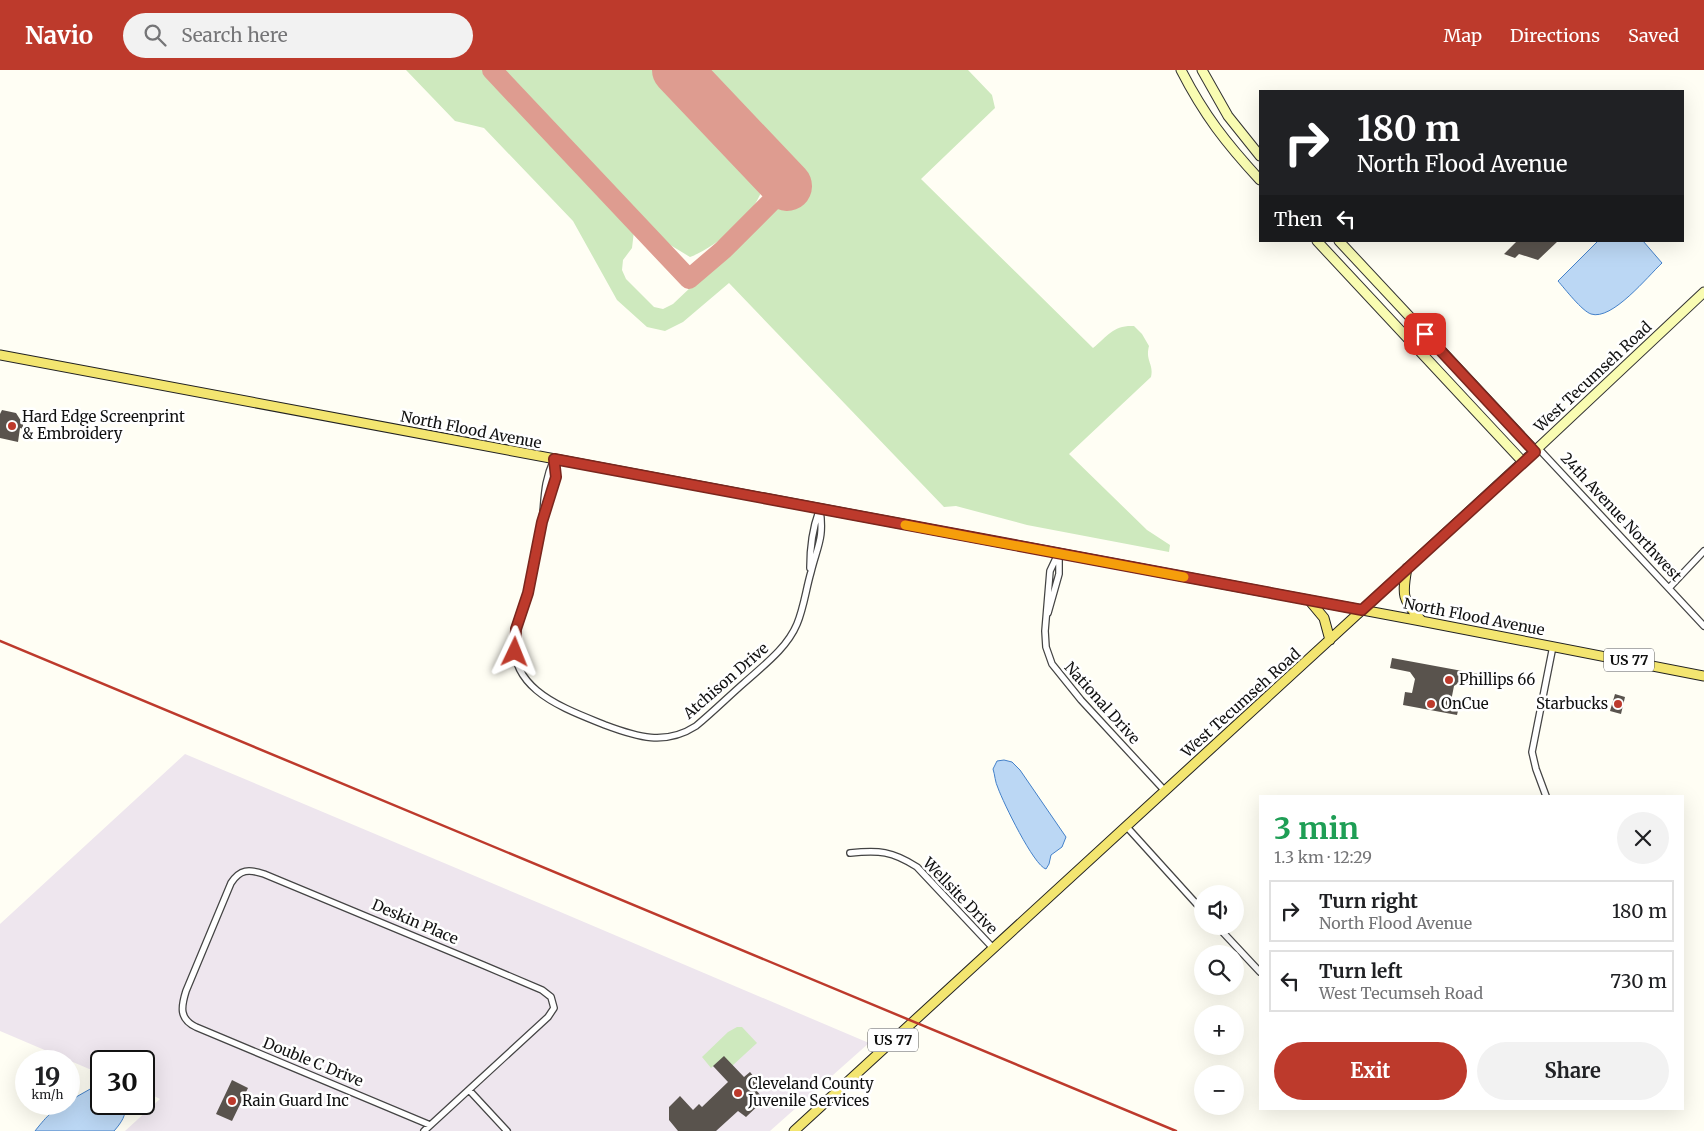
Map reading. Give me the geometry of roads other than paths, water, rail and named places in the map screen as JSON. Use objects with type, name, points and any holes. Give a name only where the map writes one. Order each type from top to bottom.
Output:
[{"type":"main road","points":[[1181,70],[1216,130],[1259,179]]},
{"type":"main road","points":[[1202,70],[1228,116],[1259,155]]},
{"type":"main road","points":[[1318,242],[1523,462]]},
{"type":"main road","name":"24th Avenue Northwest","points":[[1340,242],[1537,450]]},
{"type":"main road","name":"West Tecumseh Road","points":[[794,1131],[1537,450],[1704,292]]},
{"type":"main road","name":"North Flood Avenue","points":[[0,355],[1422,621],[1704,676]]},
{"type":"main road","points":[[1407,568],[1403,586],[1404,598],[1422,621]]},
{"type":"main road","points":[[1309,600],[1324,618],[1330,640]]},
{"type":"street","name":"24th Avenue Northwest","points":[[1537,450],[1704,626]]},
{"type":"street","points":[[542,522],[556,477],[554,459]]},
{"type":"street","points":[[542,522],[546,476],[554,459]]},
{"type":"street","name":"Atchison Drive","points":[[810,572],[810,546],[814,524],[820,509]]},
{"type":"street","name":"Atchison Drive","points":[[542,522],[532,576],[516,629],[516,657],[522,675],[533,689],[551,701],[620,730],[652,739],[663,739],[690,730],[720,706],[775,656],[787,642],[797,625],[802,610],[810,572],[823,530],[820,509]]},
{"type":"street","points":[[1669,588],[1704,550]]},
{"type":"street","name":"National Drive","points":[[1058,554],[1050,571],[1046,619],[1046,647],[1049,657],[1056,670],[1165,791]]},
{"type":"street","points":[[1546,795],[1532,752],[1553,646]]},
{"type":"street","points":[[1126,826],[1194,901]]},
{"type":"street","name":"Wellsite Drive","points":[[850,853],[883,851],[902,857],[917,867],[993,948]]},
{"type":"street","name":"Deskin Place","points":[[186,1020],[181,1008],[186,991],[231,883],[241,872],[248,870],[256,871],[411,934],[549,994],[554,1006],[548,1017],[424,1131]]},
{"type":"street","points":[[1225,935],[1259,971]]},
{"type":"street","name":"Double C Drive","points":[[186,1020],[196,1027],[430,1125]]},
{"type":"street","points":[[469,1090],[507,1131]]},
{"type":"water","points":[[1597,242],[1644,242],[1662,263],[1629,296],[1609,311],[1600,314],[1591,314],[1583,309],[1558,281]]},
{"type":"water","points":[[997,761],[1012,762],[1020,770],[1066,837],[1062,847],[1051,855],[1046,869],[1034,857],[1027,846],[997,786],[993,769]]},
{"type":"water","points":[[90,1089],[90,1115],[124,1115],[114,1131],[35,1131],[49,1115],[80,1115],[80,1095]]},
{"type":"railway","points":[[0,641],[1176,1131]]},
{"type":"place","name":"Hard Edge Screenprint & Embroidery","points":[[12,426]]},
{"type":"place","name":"Phillips 66","points":[[1449,680]]},
{"type":"place","name":"OnCue","points":[[1431,704]]},
{"type":"place","name":"Starbucks","points":[[1618,704]]},
{"type":"place","name":"Cleveland County Juvenile Services","points":[[738,1093]]},
{"type":"place","name":"Rain Guard Inc","points":[[232,1101]]}]
